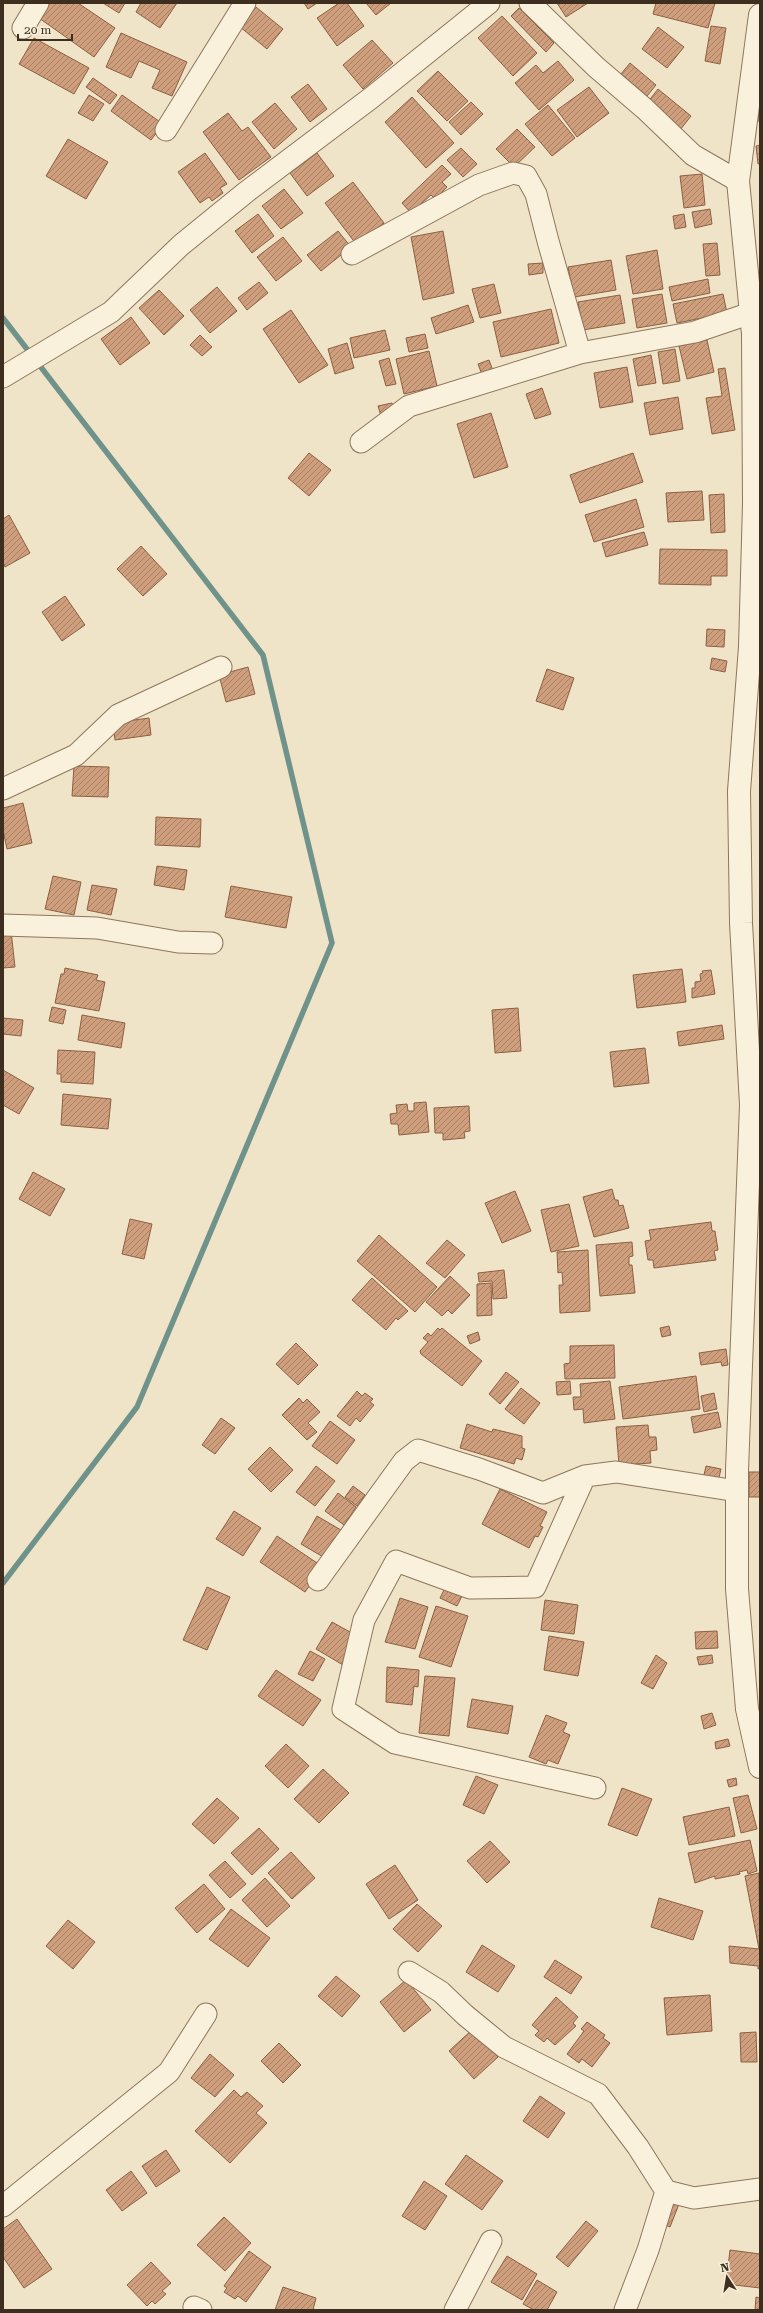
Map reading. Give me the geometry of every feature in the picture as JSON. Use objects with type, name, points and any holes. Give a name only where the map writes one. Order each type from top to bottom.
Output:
[{"type":"street","points":[[23,28],[38,3]]},
{"type":"street","points":[[166,130],[245,3]]},
{"type":"street","points":[[3,377],[111,312],[181,244],[245,193],[371,98],[489,3]]},
{"type":"street","points":[[530,3],[596,67],[645,109],[693,156],[738,181]]},
{"type":"street","points":[[760,15],[738,181],[754,279],[751,314],[753,334],[757,504],[755,613],[739,791],[741,923],[754,1158],[737,1491],[736,1589],[747,1709],[760,1767]]},
{"type":"street","points":[[352,254],[479,185],[513,173],[526,176],[536,194],[580,352]]},
{"type":"street","points":[[361,442],[409,406],[580,352],[695,332],[751,314]]},
{"type":"street","points":[[3,789],[76,755],[118,715],[222,667]]},
{"type":"street","points":[[3,925],[97,928],[178,942],[212,943]]},
{"type":"street","points":[[318,1580],[404,1461],[418,1450],[479,1469],[543,1493],[585,1476],[616,1472],[737,1491]]},
{"type":"street","points":[[585,1476],[535,1587],[470,1588],[396,1561],[364,1620],[343,1709],[395,1743],[595,1788]]},
{"type":"street","points":[[409,1972],[441,1992],[465,2015],[504,2047],[598,2094],[638,2147],[666,2190],[694,2198],[760,2189]]},
{"type":"street","points":[[3,2206],[169,2072],[206,2014]]},
{"type":"street","points":[[625,2310],[648,2250],[666,2190]]},
{"type":"street","points":[[456,2310],[491,2241]]},
{"type":"building","points":[[49,3],[78,3],[115,28],[94,57],[39,18]]},
{"type":"building","points":[[103,3],[125,3],[119,13]]},
{"type":"building","points":[[141,3],[177,3],[160,28],[136,12]]},
{"type":"building","points":[[251,3],[283,29],[267,49],[234,22]]},
{"type":"building","points":[[304,3],[317,3],[308,9]]},
{"type":"building","points":[[339,3],[347,3],[364,26],[337,46],[317,18]]},
{"type":"building","points":[[366,3],[391,3],[376,15]]},
{"type":"building","points":[[557,3],[588,3],[566,17]]},
{"type":"building","points":[[656,3],[715,3],[708,28],[653,14]]},
{"type":"building","points":[[519,8],[554,43],[546,52],[511,16]]},
{"type":"building","points":[[502,16],[537,53],[513,76],[478,38]]},
{"type":"building","points":[[711,26],[726,28],[720,64],[705,61]]},
{"type":"building","points":[[658,27],[684,47],[667,68],[642,49]]},
{"type":"building","points":[[121,33],[187,62],[172,96],[152,88],[160,70],[139,61],[131,78],[106,67]]},
{"type":"building","points":[[34,38],[89,68],[74,94],[19,64]]},
{"type":"building","points":[[372,40],[393,63],[363,89],[343,65]]},
{"type":"building","points":[[558,61],[574,80],[539,110],[515,83],[536,65],[543,73]]},
{"type":"building","points":[[630,63],[656,85],[647,96],[621,74]]},
{"type":"building","points":[[755,68],[760,68],[760,122],[759,122]]},
{"type":"building","points":[[438,71],[468,101],[447,121],[417,91]]},
{"type":"building","points":[[93,78],[117,95],[110,104],[86,87]]},
{"type":"building","points":[[308,84],[327,109],[310,122],[291,97]]},
{"type":"building","points":[[589,87],[609,113],[577,137],[557,110]]},
{"type":"building","points":[[658,89],[691,116],[680,130],[647,103]]},
{"type":"building","points":[[89,95],[104,104],[93,121],[78,113]]},
{"type":"building","points":[[122,95],[163,124],[151,140],[111,111]]},
{"type":"building","points":[[412,97],[454,143],[426,168],[385,122]]},
{"type":"building","points":[[471,102],[483,114],[461,135],[449,122]]},
{"type":"building","points":[[275,103],[297,129],[274,149],[252,122]]},
{"type":"building","points":[[548,105],[575,138],[552,156],[525,124]]},
{"type":"building","points":[[228,113],[242,131],[248,127],[271,157],[239,180],[203,132]]},
{"type":"building","points":[[517,129],[535,147],[514,167],[496,149]]},
{"type":"building","points":[[68,139],[108,162],[86,199],[46,176]]},
{"type":"building","points":[[760,145],[760,163],[758,164],[756,146]]},
{"type":"building","points":[[461,148],[477,164],[463,177],[447,160]]},
{"type":"building","points":[[205,153],[227,184],[220,188],[223,193],[212,201],[209,197],[200,203],[178,172]]},
{"type":"building","points":[[317,153],[334,176],[307,196],[290,173]]},
{"type":"building","points":[[442,165],[451,174],[442,182],[447,187],[435,199],[431,195],[411,213],[402,203]]},
{"type":"building","points":[[702,174],[705,205],[684,208],[680,176]]},
{"type":"building","points":[[353,182],[384,223],[356,244],[325,203]]},
{"type":"building","points":[[284,189],[303,213],[281,229],[262,206]]},
{"type":"building","points":[[710,209],[712,224],[695,228],[692,212]]},
{"type":"building","points":[[258,214],[274,236],[252,253],[235,231]]},
{"type":"building","points":[[684,214],[686,227],[675,229],[673,216]]},
{"type":"building","points":[[338,231],[351,247],[321,271],[307,255]]},
{"type":"building","points":[[443,231],[454,293],[423,300],[411,237]]},
{"type":"building","points":[[283,237],[302,261],[276,281],[257,257]]},
{"type":"building","points":[[717,243],[720,275],[706,276],[703,244]]},
{"type":"building","points":[[657,250],[663,289],[633,294],[626,256]]},
{"type":"building","points":[[611,260],[616,290],[574,297],[568,267]]},
{"type":"building","points":[[543,263],[543,273],[529,275],[528,264]]},
{"type":"building","points":[[708,279],[710,293],[672,301],[669,287]]},
{"type":"building","points":[[259,282],[268,293],[247,310],[238,298]]},
{"type":"building","points":[[494,284],[501,313],[480,318],[472,289]]},
{"type":"building","points":[[217,287],[237,311],[210,333],[190,310]]},
{"type":"building","points":[[159,290],[184,316],[164,335],[139,308]]},
{"type":"building","points":[[662,294],[667,323],[637,328],[632,299]]},
{"type":"building","points":[[723,294],[727,313],[677,323],[673,304]]},
{"type":"building","points":[[620,295],[625,323],[583,330],[578,302]]},
{"type":"building","points":[[468,305],[474,322],[436,334],[431,318]]},
{"type":"building","points":[[551,309],[559,343],[501,357],[493,322]]},
{"type":"building","points":[[291,310],[328,365],[299,383],[263,329]]},
{"type":"building","points":[[131,317],[150,343],[120,365],[101,339]]},
{"type":"building","points":[[385,330],[390,350],[354,358],[350,338]]},
{"type":"building","points":[[425,334],[428,348],[409,352],[406,338]]},
{"type":"building","points":[[200,335],[212,347],[202,356],[190,345]]},
{"type":"building","points":[[707,340],[714,372],[687,379],[679,346]]},
{"type":"building","points":[[347,343],[354,368],[335,374],[328,349]]},
{"type":"building","points":[[675,349],[680,381],[663,384],[658,352]]},
{"type":"building","points":[[429,351],[437,386],[404,394],[396,359]]},
{"type":"building","points":[[651,355],[656,383],[638,386],[633,359]]},
{"type":"building","points":[[389,358],[396,384],[386,386],[379,361]]},
{"type":"building","points":[[489,360],[495,376],[484,380],[478,364]]},
{"type":"building","points":[[627,367],[633,402],[600,408],[594,373]]},
{"type":"building","points":[[725,368],[735,430],[712,434],[706,398],[722,396],[718,369]]},
{"type":"building","points":[[542,388],[551,414],[535,419],[526,394]]},
{"type":"building","points":[[678,397],[683,429],[650,435],[644,403]]},
{"type":"building","points":[[392,403],[394,412],[381,416],[378,406]]},
{"type":"building","points":[[491,413],[508,467],[474,478],[457,424]]},
{"type":"building","points":[[309,453],[331,470],[309,496],[288,478]]},
{"type":"building","points":[[633,453],[643,482],[580,503],[570,475]]},
{"type":"building","points":[[702,491],[704,520],[668,522],[666,493]]},
{"type":"building","points":[[724,494],[725,532],[711,533],[709,495]]},
{"type":"building","points":[[636,499],[644,527],[594,542],[585,515]]},
{"type":"building","points":[[9,515],[30,553],[5,567],[3,562],[3,519]]},
{"type":"building","points":[[644,532],[648,545],[606,557],[602,543]]},
{"type":"building","points":[[141,546],[167,574],[143,596],[117,569]]},
{"type":"building","points":[[660,549],[727,550],[727,576],[711,576],[711,585],[659,584]]},
{"type":"building","points":[[65,596],[85,625],[62,641],[42,612]]},
{"type":"building","points":[[707,629],[725,630],[724,647],[706,646]]},
{"type":"building","points":[[712,658],[727,661],[725,672],[710,669]]},
{"type":"building","points":[[248,667],[255,694],[226,702],[219,675]]},
{"type":"building","points":[[547,669],[574,678],[563,710],[536,701]]},
{"type":"building","points":[[149,718],[151,735],[115,740],[113,723]]},
{"type":"building","points":[[74,766],[109,767],[108,797],[72,796]]},
{"type":"building","points":[[23,803],[32,843],[7,849],[3,830],[3,808]]},
{"type":"building","points":[[156,817],[201,819],[200,847],[155,845]]},
{"type":"building","points":[[157,866],[187,870],[184,890],[154,885]]},
{"type":"building","points":[[53,876],[81,882],[74,915],[45,909]]},
{"type":"building","points":[[92,885],[117,889],[111,915],[87,910]]},
{"type":"building","points":[[231,886],[292,897],[286,928],[225,917]]},
{"type":"building","points":[[11,931],[15,967],[3,968],[3,932]]},
{"type":"building","points":[[65,968],[98,975],[96,980],[105,982],[99,1011],[55,1003],[61,974],[64,974]]},
{"type":"building","points":[[682,969],[686,1002],[637,1008],[633,975]]},
{"type":"building","points":[[711,970],[715,994],[692,998],[692,988],[695,988],[695,982],[701,981],[700,974],[703,973],[702,971]]},
{"type":"building","points":[[52,1007],[66,1010],[63,1024],[49,1021]]},
{"type":"building","points":[[518,1008],[521,1051],[495,1053],[492,1010]]},
{"type":"building","points":[[82,1015],[125,1023],[121,1048],[78,1040]]},
{"type":"building","points":[[3,1018],[23,1020],[21,1036],[3,1034]]},
{"type":"building","points":[[722,1025],[724,1039],[679,1046],[677,1032]]},
{"type":"building","points":[[645,1048],[649,1083],[614,1087],[610,1052]]},
{"type":"building","points":[[58,1050],[95,1052],[93,1084],[61,1082],[61,1074],[57,1074]]},
{"type":"building","points":[[3,1070],[34,1088],[19,1114],[3,1105]]},
{"type":"building","points":[[63,1094],[111,1099],[108,1129],[61,1125]]},
{"type":"building","points":[[426,1102],[429,1132],[399,1135],[398,1124],[391,1124],[390,1114],[397,1113],[396,1105],[407,1104],[408,1111],[414,1111],[414,1103]]},
{"type":"building","points":[[469,1106],[470,1131],[464,1132],[465,1138],[443,1140],[443,1133],[435,1133],[434,1108]]},
{"type":"building","points":[[33,1172],[65,1189],[50,1216],[19,1199]]},
{"type":"building","points":[[612,1189],[615,1200],[618,1200],[619,1206],[623,1205],[629,1228],[594,1237],[583,1197]]},
{"type":"building","points":[[515,1191],[531,1231],[502,1243],[485,1203]]},
{"type":"building","points":[[569,1204],[579,1246],[551,1252],[541,1210]]},
{"type":"building","points":[[130,1219],[152,1224],[144,1259],[122,1254]]},
{"type":"building","points":[[711,1222],[712,1231],[715,1231],[718,1250],[714,1251],[716,1260],[654,1268],[653,1260],[648,1260],[645,1241],[651,1240],[649,1230]]},
{"type":"building","points":[[379,1235],[437,1287],[415,1312],[357,1261]]},
{"type":"building","points":[[447,1240],[465,1255],[445,1278],[426,1263]]},
{"type":"building","points":[[632,1242],[633,1256],[629,1257],[629,1265],[632,1265],[635,1293],[600,1296],[596,1245]]},
{"type":"building","points":[[588,1250],[590,1311],[560,1313],[559,1285],[563,1285],[562,1272],[558,1273],[557,1252]]},
{"type":"building","points":[[504,1270],[507,1298],[493,1299],[492,1281],[479,1282],[478,1273]]},
{"type":"building","points":[[450,1276],[470,1295],[452,1314],[448,1310],[442,1316],[426,1302]]},
{"type":"building","points":[[372,1278],[408,1311],[398,1320],[396,1318],[386,1330],[352,1300]]},
{"type":"building","points":[[491,1283],[492,1315],[477,1316],[477,1284]]},
{"type":"building","points":[[669,1326],[671,1335],[662,1337],[660,1328]]},
{"type":"building","points":[[438,1328],[440,1330],[442,1328],[482,1361],[462,1386],[421,1354],[420,1351],[428,1342],[423,1338],[428,1333],[431,1336]]},
{"type":"building","points":[[478,1332],[480,1340],[470,1344],[467,1336]]},
{"type":"building","points":[[296,1343],[318,1365],[298,1385],[276,1364]]},
{"type":"building","points":[[614,1345],[615,1378],[565,1379],[564,1364],[570,1363],[570,1346]]},
{"type":"building","points":[[726,1349],[728,1365],[722,1366],[721,1362],[701,1365],[699,1353]]},
{"type":"building","points":[[506,1372],[519,1382],[500,1404],[489,1394]]},
{"type":"building","points":[[696,1376],[700,1409],[623,1419],[619,1387]]},
{"type":"building","points":[[570,1381],[571,1394],[557,1395],[556,1382]]},
{"type":"building","points":[[610,1381],[615,1419],[584,1423],[583,1409],[574,1410],[573,1397],[581,1397],[580,1384]]},
{"type":"building","points":[[521,1388],[540,1403],[524,1424],[505,1409]]},
{"type":"building","points":[[357,1391],[362,1396],[365,1393],[373,1399],[370,1402],[374,1405],[360,1422],[356,1418],[350,1426],[337,1416]]},
{"type":"building","points":[[714,1393],[717,1409],[704,1412],[701,1396]]},
{"type":"building","points":[[299,1398],[303,1403],[307,1399],[320,1412],[308,1423],[317,1432],[307,1440],[282,1415]]},
{"type":"building","points":[[718,1412],[721,1427],[694,1433],[691,1417]]},
{"type":"building","points":[[221,1418],[235,1428],[215,1454],[202,1445]]},
{"type":"building","points":[[330,1421],[355,1440],[337,1464],[312,1446]]},
{"type":"building","points":[[467,1424],[492,1432],[493,1429],[522,1436],[522,1448],[525,1449],[522,1460],[516,1458],[514,1464],[460,1448]]},
{"type":"building","points":[[648,1425],[649,1437],[656,1437],[657,1450],[650,1451],[651,1463],[619,1465],[616,1427]]},
{"type":"building","points":[[270,1447],[293,1470],[271,1492],[248,1469]]},
{"type":"building","points":[[316,1466],[335,1481],[315,1506],[296,1492]]},
{"type":"building","points":[[706,1466],[721,1469],[718,1482],[703,1479]]},
{"type":"building","points":[[749,1472],[760,1472],[760,1497],[749,1497]]},
{"type":"building","points":[[353,1486],[365,1495],[357,1506],[345,1497]]},
{"type":"building","points":[[500,1489],[547,1512],[540,1526],[543,1527],[538,1537],[535,1536],[529,1548],[482,1524]]},
{"type":"building","points":[[338,1493],[356,1507],[344,1525],[325,1511]]},
{"type":"building","points":[[234,1511],[261,1528],[243,1556],[216,1539]]},
{"type":"building","points":[[317,1516],[341,1530],[325,1558],[301,1544]]},
{"type":"building","points":[[277,1536],[323,1567],[305,1592],[260,1562]]},
{"type":"building","points":[[207,1587],[230,1597],[207,1650],[183,1640]]},
{"type":"building","points":[[445,1588],[462,1596],[457,1606],[440,1598]]},
{"type":"building","points":[[400,1598],[428,1607],[415,1649],[385,1642]]},
{"type":"building","points":[[545,1600],[578,1605],[574,1634],[541,1630]]},
{"type":"building","points":[[436,1606],[468,1616],[451,1667],[419,1657]]},
{"type":"building","points":[[332,1622],[359,1637],[343,1665],[316,1649]]},
{"type":"building","points":[[717,1631],[718,1648],[696,1649],[695,1632]]},
{"type":"building","points":[[549,1636],[584,1642],[578,1676],[544,1670]]},
{"type":"building","points":[[310,1651],[325,1659],[313,1681],[298,1674]]},
{"type":"building","points":[[656,1655],[667,1663],[653,1689],[641,1683]]},
{"type":"building","points":[[712,1655],[713,1663],[699,1665],[697,1657]]},
{"type":"building","points":[[387,1667],[419,1670],[418,1687],[414,1686],[412,1705],[386,1702]]},
{"type":"building","points":[[276,1670],[321,1700],[303,1726],[258,1696]]},
{"type":"building","points":[[425,1676],[455,1678],[449,1736],[419,1733]]},
{"type":"building","points":[[472,1699],[513,1706],[508,1734],[467,1727]]},
{"type":"building","points":[[712,1713],[716,1725],[704,1729],[701,1716]]},
{"type":"building","points":[[546,1715],[567,1723],[563,1732],[570,1735],[558,1764],[548,1760],[546,1764],[529,1757]]},
{"type":"building","points":[[728,1739],[730,1746],[716,1749],[715,1742]]},
{"type":"building","points":[[286,1744],[309,1766],[288,1788],[265,1766]]},
{"type":"building","points":[[323,1769],[349,1793],[319,1823],[294,1799]]},
{"type":"building","points":[[476,1776],[498,1785],[484,1814],[463,1805]]},
{"type":"building","points":[[736,1778],[737,1785],[729,1787],[727,1780]]},
{"type":"building","points":[[622,1788],[652,1799],[637,1836],[608,1825]]},
{"type":"building","points":[[748,1795],[757,1829],[741,1833],[733,1798]]},
{"type":"building","points":[[217,1798],[239,1818],[214,1844],[192,1824]]},
{"type":"building","points":[[729,1807],[735,1836],[689,1845],[683,1817]]},
{"type":"building","points":[[259,1828],[279,1849],[252,1875],[231,1853]]},
{"type":"building","points":[[750,1840],[757,1871],[748,1874],[747,1870],[739,1872],[740,1874],[715,1879],[715,1876],[695,1883],[688,1853]]},
{"type":"building","points":[[490,1841],[510,1862],[487,1883],[467,1861]]},
{"type":"building","points":[[291,1852],[315,1878],[292,1899],[268,1873]]},
{"type":"building","points":[[225,1861],[246,1884],[230,1898],[209,1875]]},
{"type":"building","points":[[395,1865],[418,1900],[389,1919],[366,1884]]},
{"type":"building","points":[[759,1873],[760,1968],[758,1969],[758,1966],[730,1963],[729,1946],[759,1949],[745,1876]]},
{"type":"building","points":[[265,1878],[290,1906],[267,1927],[242,1900]]},
{"type":"building","points":[[204,1884],[225,1909],[197,1933],[175,1908]]},
{"type":"building","points":[[659,1898],[703,1911],[693,1940],[651,1927]]},
{"type":"building","points":[[417,1904],[442,1926],[418,1952],[393,1929]]},
{"type":"building","points":[[231,1909],[270,1938],[248,1967],[209,1939]]},
{"type":"building","points":[[68,1920],[95,1942],[73,1969],[46,1946]]},
{"type":"building","points":[[482,1945],[515,1966],[498,1992],[466,1972]]},
{"type":"building","points":[[555,1960],[582,1977],[571,1994],[544,1977]]},
{"type":"building","points":[[336,1976],[360,1996],[342,2017],[318,1996]]},
{"type":"building","points":[[406,1980],[431,2010],[404,2032],[380,2002]]},
{"type":"building","points":[[710,1995],[712,2031],[667,2035],[664,1998]]},
{"type":"building","points":[[556,1997],[578,2017],[573,2023],[576,2026],[555,2045],[547,2038],[544,2042],[535,2035],[539,2031],[532,2025]]},
{"type":"building","points":[[587,2022],[605,2035],[603,2038],[610,2043],[592,2067],[582,2059],[579,2063],[567,2054],[584,2031],[581,2029]]},
{"type":"building","points":[[473,2029],[498,2057],[474,2079],[449,2051]]},
{"type":"building","points":[[756,2032],[757,2062],[741,2062],[740,2033]]},
{"type":"building","points":[[279,2043],[301,2065],[283,2083],[261,2061]]},
{"type":"building","points":[[210,2054],[234,2075],[215,2097],[191,2078]]},
{"type":"building","points":[[234,2090],[241,2097],[247,2092],[263,2106],[256,2113],[267,2123],[230,2163],[195,2131]]},
{"type":"building","points":[[540,2096],[565,2113],[548,2138],[523,2121]]},
{"type":"building","points":[[166,2150],[180,2171],[156,2187],[142,2166]]},
{"type":"building","points":[[466,2155],[503,2181],[482,2210],[445,2184]]},
{"type":"building","points":[[131,2171],[147,2193],[122,2211],[106,2190]]},
{"type":"building","points":[[424,2181],[447,2196],[425,2230],[402,2216]]},
{"type":"building","points":[[671,2195],[681,2199],[670,2227],[661,2223]]},
{"type":"building","points":[[224,2217],[251,2243],[225,2271],[197,2245]]},
{"type":"building","points":[[17,2219],[52,2269],[24,2288],[3,2257],[3,2229]]},
{"type":"building","points":[[586,2221],[598,2231],[568,2267],[556,2257]]},
{"type":"building","points":[[730,2250],[760,2254],[760,2288],[726,2284]]},
{"type":"building","points":[[249,2251],[271,2267],[246,2302],[238,2296],[235,2299],[224,2292],[227,2288],[224,2286]]},
{"type":"building","points":[[507,2256],[537,2274],[522,2300],[491,2282]]},
{"type":"building","points":[[151,2262],[171,2283],[162,2291],[166,2294],[155,2304],[152,2301],[147,2306],[127,2285]]},
{"type":"building","points":[[537,2280],[557,2292],[547,2310],[534,2310],[523,2304]]},
{"type":"building","points":[[283,2287],[316,2298],[313,2310],[275,2310]]},
{"type":"building","points":[[756,2297],[760,2298],[760,2310],[755,2310]]},
{"type":"waterway","points":[[3,318],[263,655],[332,943],[137,1407],[3,1583]]}]
